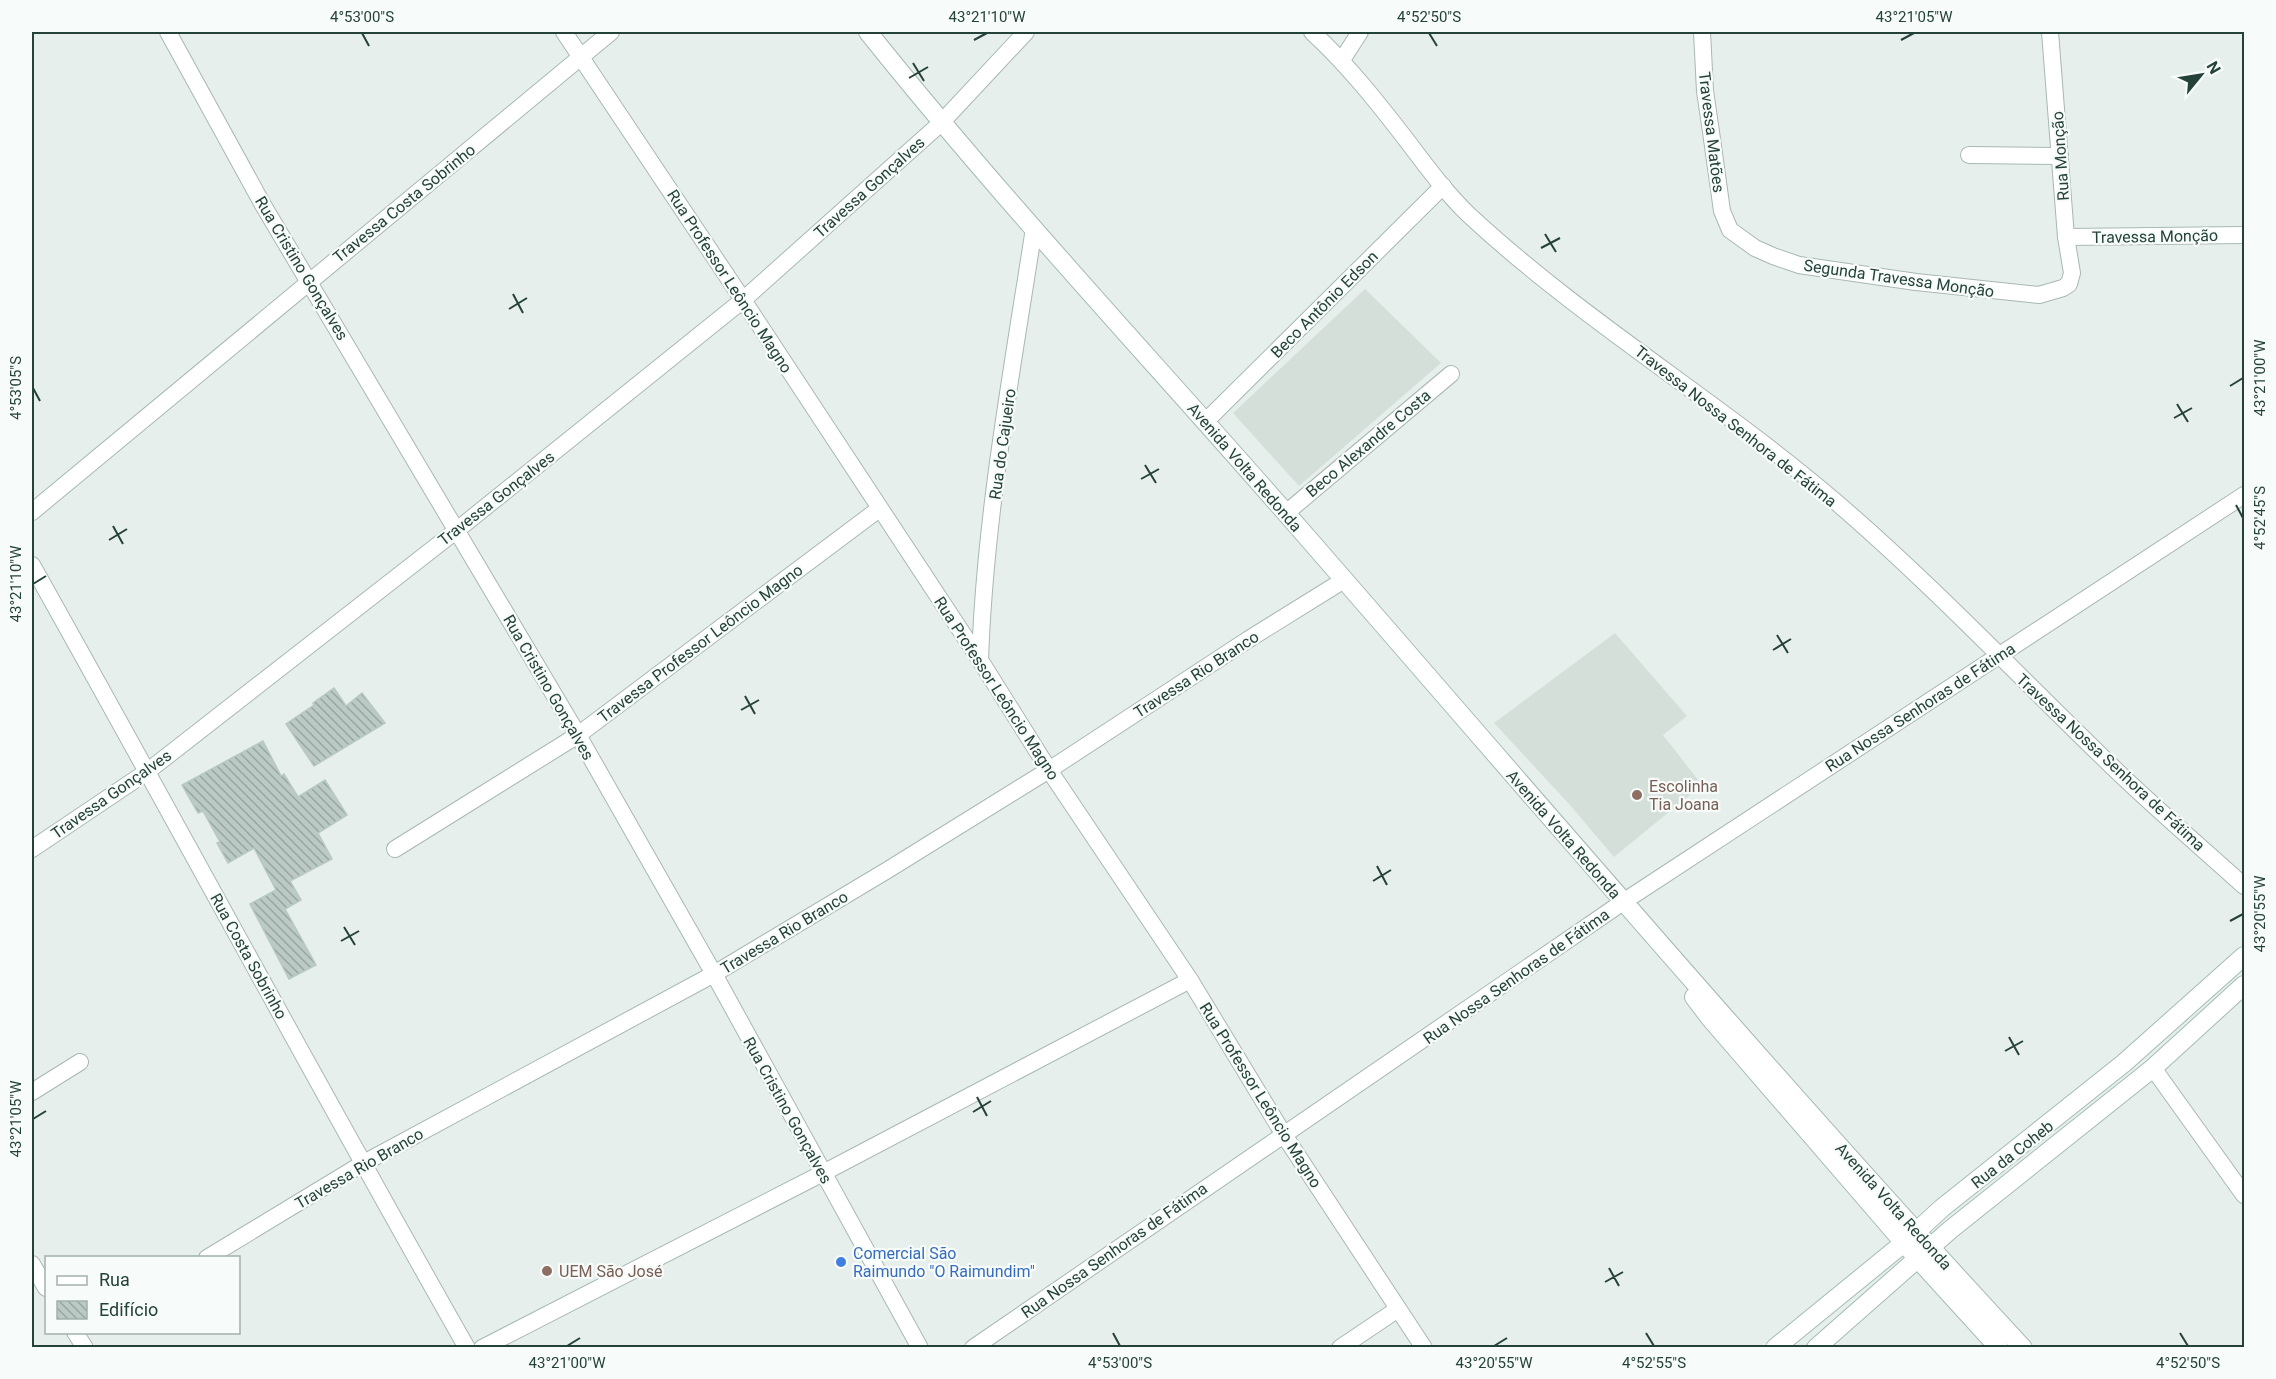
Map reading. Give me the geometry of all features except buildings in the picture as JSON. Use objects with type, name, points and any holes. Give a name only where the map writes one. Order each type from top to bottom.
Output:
[{"type":"street","name":"Rua Cristino Gonçalves","points":[[168,32],[263,205],[310,280],[578,735],[714,974],[920,1347]]},
{"type":"street","name":"Rua Professor Leôncio Magno","points":[[564,32],[980,660],[1049,770],[1190,980],[1284,1135],[1424,1347]]},
{"type":"street","name":"Travessa Costa Sobrinho","points":[[32,512],[611,32]]},
{"type":"street","name":"Avenida Volta Redonda","points":[[868,32],[941,123],[1206,421],[1623,902],[1911,1237],[1999,1347]]},
{"type":"street","name":"Travessa Gonçalves","points":[[32,849],[148,771],[457,530],[743,300],[941,123],[1026,32]]},
{"type":"street","name":"Travessa Nossa Senhora de Fátima","points":[[1312,32],[1342,60],[1466,212],[1515,257],[1565,297],[1743,428],[1835,501],[1911,569],[2124,777],[2244,886]]},
{"type":"street","points":[[1342,60],[1360,32]]},
{"type":"street","name":"Travessa Matões","points":[[1702,32],[1705,91],[1722,211],[1730,230]]},
{"type":"street","name":"Rua Monção","points":[[2050,32],[2066,237],[2072,279]]},
{"type":"street","points":[[1969,155],[2060,156]]},
{"type":"street","name":"Beco Antônio Edson","points":[[1206,421],[1443,186]]},
{"type":"street","name":"Rua do Cajueiro","points":[[980,660],[982,606],[997,469],[1034,228]]},
{"type":"street","name":"Segunda Travessa Monção","points":[[1730,230],[1746,243],[1773,256],[1799,265],[1836,271],[2038,295],[2063,288],[2072,279]]},
{"type":"street","name":"Travessa Monção","points":[[2066,237],[2244,235]]},
{"type":"street","name":"Beco Alexandre Costa","points":[[1286,513],[1451,374]]},
{"type":"street","name":"Rua Nossa Senhoras de Fátima","points":[[974,1347],[1623,902],[2244,495]]},
{"type":"street","name":"Travessa Professor Leôncio Magno","points":[[395,849],[578,735],[879,509]]},
{"type":"street","name":"Rua Costa Sobrinho","points":[[32,565],[148,771],[362,1164],[467,1347]]},
{"type":"street","name":"Travessa Rio Branco","points":[[209,1256],[362,1164],[714,974],[1049,770],[1249,639],[1344,580]]},
{"type":"street","name":"Rua da Coheb","points":[[1775,1347],[1911,1237],[1942,1208],[2124,1063],[2244,956]]},
{"type":"street","points":[[482,1347],[823,1173],[1190,980]]},
{"type":"street","name":"Rua da Coheb","points":[[1816,1347],[1924,1253],[2153,1068],[2244,984]]},
{"type":"street","points":[[32,1092],[80,1062]]},
{"type":"street","points":[[2153,1068],[2244,1195]]},
{"type":"street","name":"Avenida Volta Redonda","points":[[1924,1253],[2023,1347]]},
{"type":"street","points":[[32,1264],[45,1286]]},
{"type":"street","points":[[1340,1347],[1398,1309]]},
{"type":"shaded area","points":[[1365,289],[1441,363],[1299,486],[1233,413]]},
{"type":"shaded area","points":[[1615,633],[1687,716],[1663,735],[1702,785],[1614,857],[1570,805],[1494,723]]},
{"type":"place","name":"Escolinha Tia Joana","points":[[1637,795]]},
{"type":"place","name":"Comercial São Raimundo \"O Raimundim\"","points":[[841,1262]]},
{"type":"place","name":"UEM São José","points":[[547,1271]]}]
